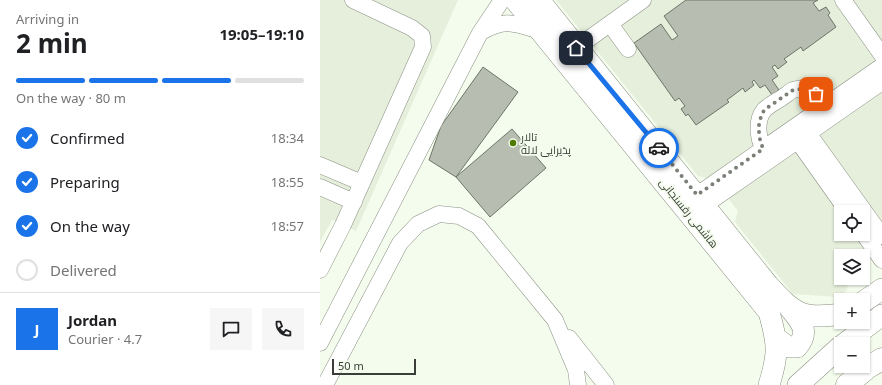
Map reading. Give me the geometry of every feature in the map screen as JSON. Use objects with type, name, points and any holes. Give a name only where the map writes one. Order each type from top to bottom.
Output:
[{"type":"highway","points":[[847,385],[867,368],[882,359]]},
{"type":"main road","name":"هاشمی رفسنجانی","points":[[515,0],[769,312],[776,338],[777,360],[769,385]]},
{"type":"main road","name":"هاشمی رفسنجانی","points":[[539,0],[576,48],[701,200],[768,285],[789,307],[807,315],[823,317],[834,315]]},
{"type":"main road","points":[[870,297],[882,289]]},
{"type":"main road","points":[[776,338],[788,347],[797,347],[803,340],[804,331],[798,319],[789,307]]},
{"type":"main road","points":[[853,337],[882,315]]},
{"type":"main road","points":[[798,385],[834,352]]},
{"type":"street","points":[[320,270],[354,202],[423,47],[422,36],[412,28],[353,0]]},
{"type":"street","points":[[480,33],[490,0]]},
{"type":"street","points":[[320,343],[480,33],[502,0]]},
{"type":"street","points":[[843,0],[882,56]]},
{"type":"street","points":[[576,48],[641,1]]},
{"type":"street","points":[[480,33],[497,23],[511,22],[540,31]]},
{"type":"street","points":[[610,24],[628,49]]},
{"type":"street","points":[[766,155],[803,137],[832,109],[882,66]]},
{"type":"street","points":[[701,200],[832,109],[882,82]]},
{"type":"street","points":[[766,155],[759,136],[759,122],[764,110],[793,90],[803,89],[816,94],[832,109]]},
{"type":"street","points":[[803,137],[844,205]]},
{"type":"street","points":[[803,137],[882,236]]},
{"type":"street","points":[[320,165],[362,183]]},
{"type":"street","points":[[320,187],[354,202]]},
{"type":"street","points":[[325,385],[400,244],[418,224],[439,214],[459,216],[478,226],[606,385]]},
{"type":"street","points":[[869,241],[882,260]]},
{"type":"street","points":[[555,320],[576,370],[578,385]]},
{"type":"shaded area","points":[[320,0],[458,0],[356,231],[332,220],[320,242]]},
{"type":"shaded area","points":[[556,0],[882,0],[882,236],[865,249],[834,249],[834,285],[848,285],[847,290],[844,293],[834,293],[834,297],[793,294],[735,222],[738,211],[714,180],[698,176]]},
{"type":"building","points":[[686,0],[818,0],[813,3],[819,11],[826,7],[830,13],[828,15],[836,27],[803,51],[801,47],[784,59],[787,62],[778,69],[775,65],[772,67],[778,76],[772,80],[779,90],[772,95],[765,85],[760,88],[754,80],[752,82],[754,85],[745,92],[743,88],[727,100],[729,102],[696,125],[688,114],[686,116],[681,109],[685,106],[679,98],[675,101],[634,43],[661,24],[672,40],[678,36],[664,16]]},
{"type":"building","points":[[483,67],[518,92],[456,177],[429,160],[441,126]]},
{"type":"building","points":[[512,129],[546,168],[490,217],[456,177]]},
{"type":"way so far","points":[[659,148],[697,195],[763,149],[759,136],[759,122],[764,110],[793,90],[803,89],[816,94]]},
{"type":"place","name":"تالار پذیرایی لاله","points":[[513,143]]},
{"type":"route","points":[[576,48],[659,148]]}]
